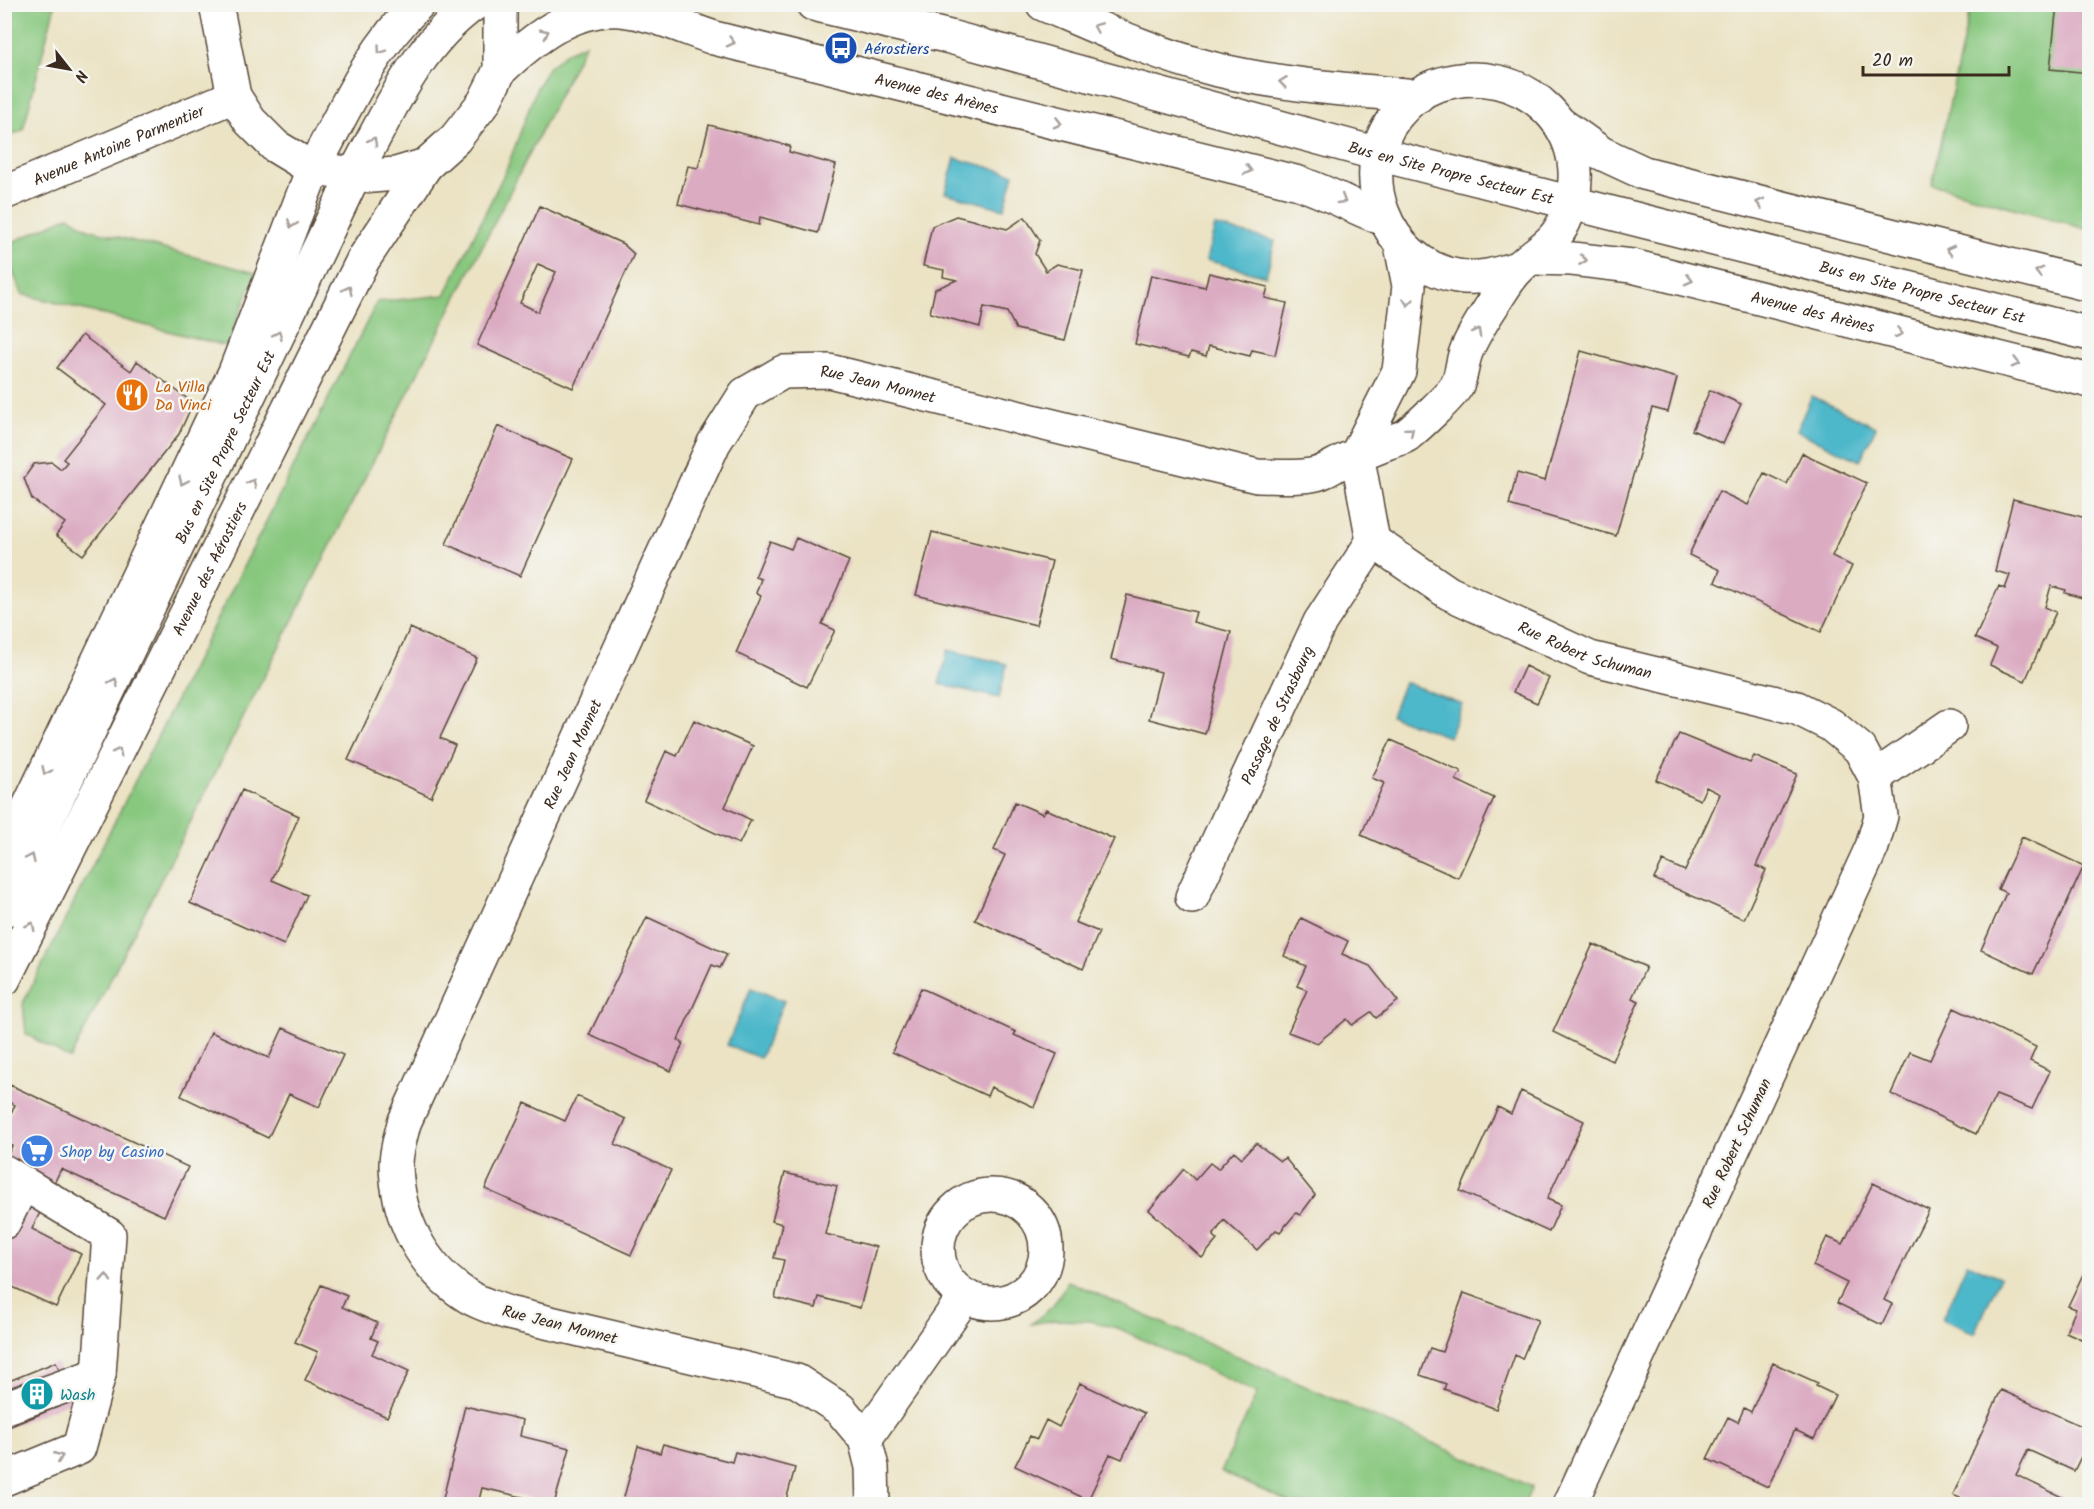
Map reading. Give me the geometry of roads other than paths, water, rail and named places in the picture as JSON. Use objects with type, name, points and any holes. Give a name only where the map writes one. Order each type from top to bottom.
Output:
[{"type":"street","points":[[216,4],[234,96],[250,121],[275,146],[313,169],[354,175],[396,174],[426,165],[455,139],[484,102],[500,69],[500,4]]},
{"type":"street","points":[[4,859],[235,372],[313,169],[370,66],[404,17],[418,4]]},
{"type":"street","name":"Bus en Site Propre Secteur Est","points":[[4,910],[354,175],[416,63],[450,22],[474,4]]},
{"type":"street","name":"Bus en Site Propre Secteur Est","points":[[813,4],[950,37],[1378,154],[2090,334]]},
{"type":"street","points":[[1043,4],[1159,52],[1212,68],[1265,79],[1418,96]]},
{"type":"street","name":"Avenue des Arènes","points":[[500,69],[532,40],[569,21],[593,12],[621,10],[714,38],[1299,183],[1330,193],[1393,232],[1417,259],[1436,270],[1457,276],[1489,276],[1527,262],[1572,259],[1632,266],[2090,381]]},
{"type":"street","points":[[1373,541],[1357,454],[1399,371],[1409,286],[1393,232],[1376,187],[1378,154],[1393,121],[1418,96],[1432,87],[1456,79],[1490,79],[1507,82],[1530,93],[1559,123],[1600,153],[1644,173],[2090,285]]},
{"type":"street","name":"Avenue Antoine Parmentier","points":[[4,193],[234,96]]},
{"type":"street","points":[[1357,454],[1406,436],[1456,387],[1466,351],[1493,304],[1527,262],[1550,243],[1564,224],[1572,202],[1575,169],[1572,153],[1559,123]]},
{"type":"street","name":"Avenue des Aérostiers","points":[[4,979],[363,260],[426,165]]},
{"type":"street","name":"Rue Jean Monnet","points":[[873,1504],[872,1467],[865,1438],[840,1409],[797,1381],[508,1313],[470,1297],[436,1270],[416,1243],[400,1206],[396,1162],[404,1123],[714,443],[745,394],[783,372],[829,371],[1257,476],[1312,475],[1357,454]]},
{"type":"street","name":"Rue Robert Schuman","points":[[1373,541],[1449,592],[1590,658],[1797,708],[1832,725],[1860,749],[1875,777],[1881,816],[1872,847],[1570,1504]]},
{"type":"street","name":"Passage de Strasbourg","points":[[1192,897],[1320,621],[1373,541]]},
{"type":"street","points":[[1875,777],[1948,726]]},
{"type":"street","points":[[4,1222],[14,1177],[109,1235],[99,1374],[79,1448],[4,1479]]},
{"type":"street","points":[[865,1438],[965,1296]]},
{"type":"street","points":[[4,1408],[99,1374]]},
{"type":"water","points":[[955,158],[1014,174],[1004,209],[945,193]]},
{"type":"water","points":[[1215,226],[1275,241],[1266,276],[1206,260]]},
{"type":"water","points":[[1812,396],[1876,427],[1860,461],[1796,431]]},
{"type":"water","points":[[948,650],[1007,664],[999,698],[939,684]]},
{"type":"water","points":[[1404,682],[1462,704],[1449,737],[1391,716]]},
{"type":"water","points":[[751,988],[784,1001],[760,1058],[727,1045]]},
{"type":"water","points":[[1967,1263],[2000,1277],[1975,1333],[1942,1319]]},
{"type":"place","name":"Aérostiers","points":[[841,48]]},
{"type":"place","name":"La Villa Da Vinci","points":[[132,395]]},
{"type":"place","name":"Shop by Casino","points":[[37,1151]]},
{"type":"place","name":"Wash","points":[[37,1394]]}]
